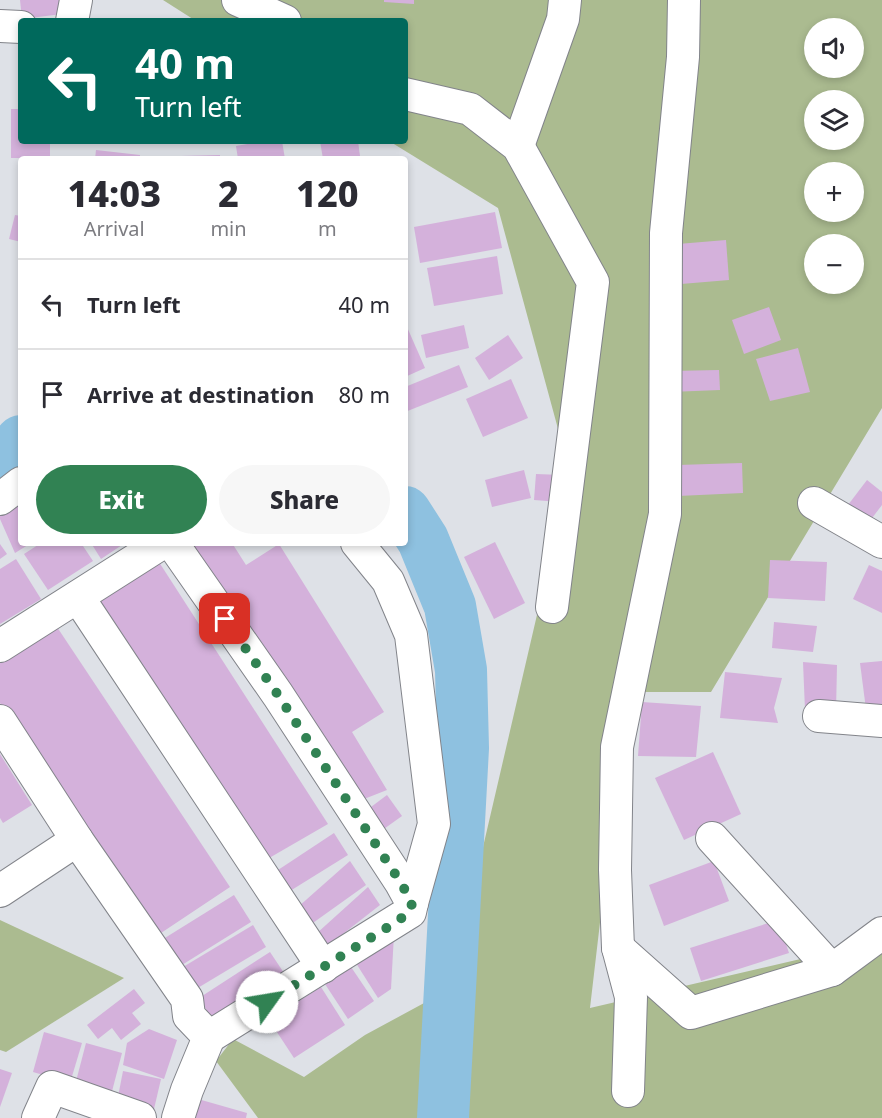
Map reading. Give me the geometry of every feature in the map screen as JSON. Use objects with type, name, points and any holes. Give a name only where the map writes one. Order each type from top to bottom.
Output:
[{"type":"street","points":[[73,18],[76,0]]},
{"type":"street","points":[[238,0],[278,18]]},
{"type":"street","points":[[518,146],[563,19],[565,0]]},
{"type":"street","points":[[628,1091],[631,997],[618,948],[615,870],[617,747],[666,514],[666,233],[683,57],[684,0]]},
{"type":"street","points":[[0,26],[18,27]]},
{"type":"street","points":[[408,95],[470,110],[518,146],[593,282],[552,607]]},
{"type":"street","points":[[0,499],[18,485]]},
{"type":"street","points":[[814,503],[882,542]]},
{"type":"street","points":[[0,646],[157,546]]},
{"type":"street","points":[[174,546],[278,695],[412,903]]},
{"type":"street","points":[[178,1118],[209,1037],[410,912],[434,824],[411,635],[388,581],[359,546]]},
{"type":"street","points":[[78,597],[323,967]]},
{"type":"street","points":[[819,716],[882,721]]},
{"type":"street","points":[[2,727],[187,999],[189,1016],[209,1037]]},
{"type":"street","points":[[712,838],[832,970]]},
{"type":"street","points":[[0,891],[77,840]]},
{"type":"street","points":[[618,948],[691,1013],[832,970],[882,933]]},
{"type":"street","points":[[38,1118],[52,1087],[140,1118]]},
{"type":"green space","points":[[163,0],[882,0],[882,408],[711,692],[627,692],[590,1008],[882,940],[882,1118],[258,1118],[216,1061],[233,1039],[304,1077],[365,1035],[450,989],[570,473],[498,208],[394,144],[408,144],[408,18],[191,18]]},
{"type":"green space","points":[[0,920],[124,978],[6,1052],[0,1050]]},
{"type":"building","points":[[20,0],[60,0],[62,14],[22,18]]},
{"type":"building","points":[[384,0],[414,0],[414,4],[384,2]]},
{"type":"building","points":[[11,109],[18,109],[18,144],[50,144],[50,156],[11,158]]},
{"type":"building","points":[[282,144],[284,156],[238,156],[236,146]]},
{"type":"building","points":[[320,144],[358,144],[360,156],[322,156]]},
{"type":"building","points":[[96,150],[140,155],[140,156],[95,156]]},
{"type":"building","points":[[495,212],[502,248],[420,263],[414,227]]},
{"type":"building","points":[[15,215],[18,216],[18,241],[9,239]]},
{"type":"building","points":[[726,240],[729,280],[681,284],[678,244]]},
{"type":"building","points":[[497,256],[503,294],[434,306],[427,268]]},
{"type":"building","points":[[769,307],[781,340],[744,354],[732,320]]},
{"type":"building","points":[[464,325],[469,348],[426,358],[421,335]]},
{"type":"building","points":[[408,329],[425,368],[408,376]]},
{"type":"building","points":[[508,335],[523,358],[489,380],[475,358]]},
{"type":"building","points":[[798,348],[810,392],[770,401],[756,359]]},
{"type":"building","points":[[459,365],[468,387],[408,411],[408,386]]},
{"type":"building","points":[[719,370],[720,390],[670,392],[670,371]]},
{"type":"building","points":[[511,379],[528,418],[483,437],[466,399]]},
{"type":"building","points":[[742,463],[743,493],[678,496],[677,465]]},
{"type":"building","points":[[524,470],[531,498],[492,507],[485,480]]},
{"type":"building","points":[[536,474],[562,475],[560,502],[534,500]]},
{"type":"building","points":[[867,480],[882,492],[882,505],[869,522],[848,505]]},
{"type":"building","points":[[18,502],[18,546],[26,546],[15,553],[0,519],[0,515]]},
{"type":"building","points":[[495,542],[525,603],[494,619],[464,557]]},
{"type":"building","points":[[0,544],[7,554],[0,559]]},
{"type":"building","points":[[36,546],[83,546],[93,561],[48,590],[24,554]]},
{"type":"building","points":[[93,546],[120,546],[101,559]]},
{"type":"building","points":[[189,546],[234,546],[246,565],[276,546],[280,546],[384,712],[352,732],[387,790],[359,801]]},
{"type":"building","points":[[16,559],[41,599],[0,624],[0,569]]},
{"type":"building","points":[[157,559],[328,824],[264,861],[91,602]]},
{"type":"building","points":[[770,560],[827,562],[825,601],[768,598]]},
{"type":"building","points":[[869,565],[882,571],[882,613],[853,599]]},
{"type":"building","points":[[53,621],[230,887],[155,937],[0,703],[0,656]]},
{"type":"building","points":[[774,622],[817,626],[813,652],[772,648]]},
{"type":"building","points":[[882,661],[882,715],[867,717],[860,663]]},
{"type":"building","points":[[803,662],[837,665],[836,712],[805,710]]},
{"type":"building","points":[[725,672],[782,678],[774,708],[778,723],[720,718]]},
{"type":"building","points":[[642,702],[701,706],[696,757],[638,756]]},
{"type":"building","points":[[713,752],[741,814],[684,840],[655,778]]},
{"type":"building","points":[[0,754],[32,805],[3,823],[0,818]]},
{"type":"building","points":[[387,795],[402,816],[374,836],[359,816]]},
{"type":"building","points":[[334,833],[348,855],[290,891],[278,870]]},
{"type":"building","points":[[350,861],[366,885],[310,925],[298,907]]},
{"type":"building","points":[[714,861],[729,901],[664,926],[649,885]]},
{"type":"building","points":[[368,887],[380,905],[325,948],[316,934]]},
{"type":"building","points":[[234,895],[251,922],[177,968],[160,941]]},
{"type":"building","points":[[778,920],[789,953],[701,981],[690,948]]},
{"type":"building","points":[[253,925],[266,947],[191,992],[178,970]]},
{"type":"building","points":[[394,934],[391,989],[378,998],[354,960]]},
{"type":"building","points":[[270,952],[286,976],[214,1022],[199,998]]},
{"type":"building","points":[[349,964],[374,1001],[348,1019],[323,981]]},
{"type":"building","points":[[321,987],[345,1025],[294,1058],[269,1020]]},
{"type":"building","points":[[134,989],[145,1003],[132,1013],[141,1024],[121,1040],[112,1028],[98,1039],[87,1025]]},
{"type":"building","points":[[149,1029],[177,1040],[164,1079],[123,1065],[127,1043]]},
{"type":"building","points":[[44,1032],[82,1043],[70,1083],[33,1072]]},
{"type":"building","points":[[86,1043],[122,1053],[110,1099],[74,1089]]},
{"type":"building","points":[[0,1069],[12,1073],[0,1107]]},
{"type":"building","points":[[123,1071],[161,1079],[154,1109],[117,1102]]},
{"type":"building","points":[[191,1097],[247,1113],[246,1118],[185,1118]]},
{"type":"waterway","points":[[0,464],[18,444]]},
{"type":"waterway","points":[[408,517],[423,540],[450,606],[461,670],[463,748],[443,1118]]},
{"type":"route","points":[[225,619],[278,695],[412,903],[410,912],[393,924],[267,1002]]}]
